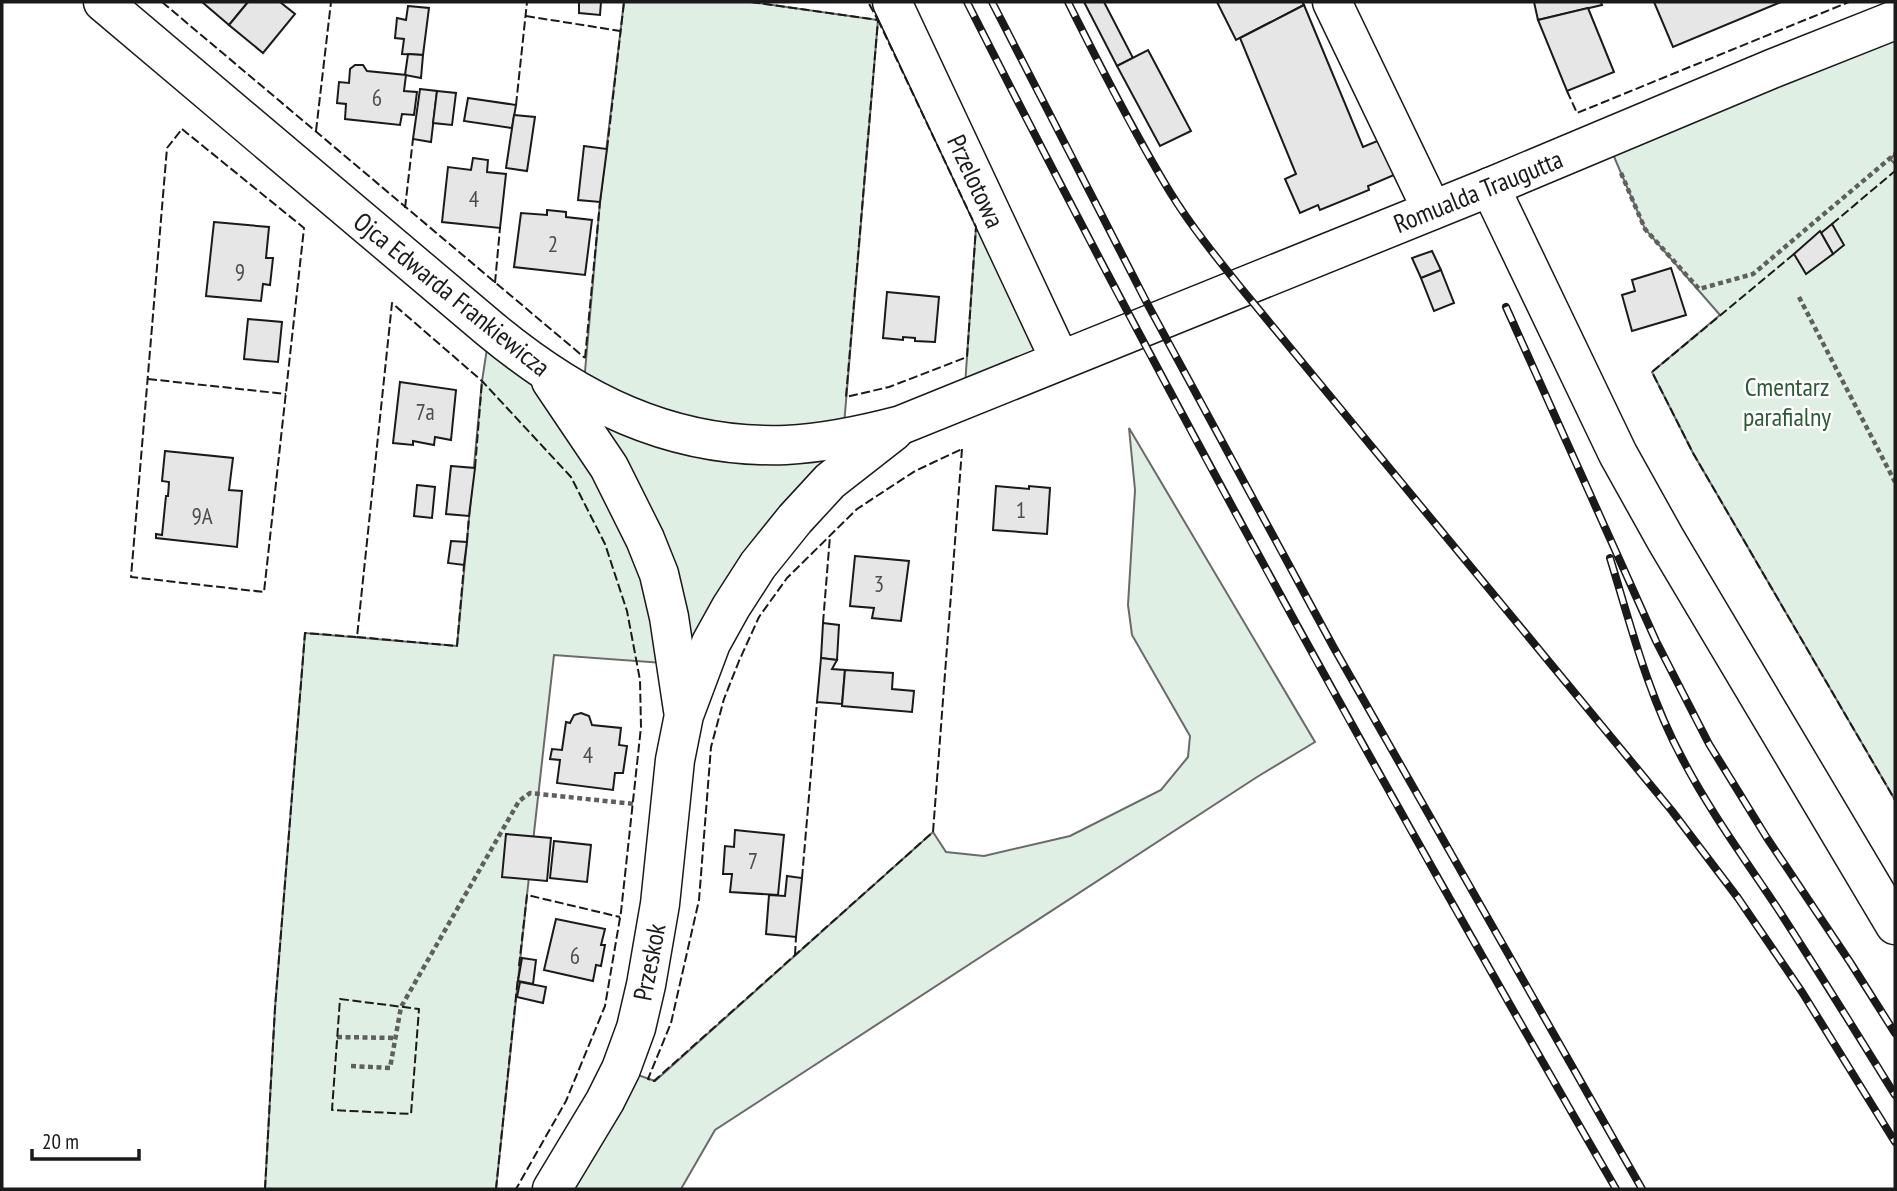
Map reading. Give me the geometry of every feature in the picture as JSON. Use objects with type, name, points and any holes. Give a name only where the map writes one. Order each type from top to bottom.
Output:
[{"type":"street","name":"Ojca Edwarda Frankiewicza","points":[[103,2],[490,329],[546,373],[624,416],[684,435],[751,445],[787,445],[860,436],[901,425],[1060,360]]},
{"type":"street","name":"Przelotowa","points":[[892,2],[1060,360]]},
{"type":"street","points":[[1332,2],[1432,211]]},
{"type":"street","name":"Romualda Traugutta","points":[[1060,360],[1432,211],[1895,20]]},
{"type":"street","points":[[1490,187],[1624,465],[1895,925]]},
{"type":"street","name":"Przeskok","points":[[546,373],[609,467],[659,574],[669,617],[684,715]]},
{"type":"street","name":"Przeskok","points":[[552,1189],[616,1080],[636,1028],[657,926],[675,760],[684,715],[711,643],[758,565],[795,519],[830,481],[901,425]]},
{"type":"path","points":[[1606,138],[1645,229],[1699,289],[1753,274],[1895,154]]},
{"type":"path","points":[[1799,298],[1895,482]]},
{"type":"path","points":[[351,1066],[390,1068],[401,1007],[519,802],[530,793],[670,808]]},
{"type":"path","points":[[337,1037],[396,1038]]},
{"type":"green space","points":[[624,2],[751,2],[878,20],[843,437],[677,664],[554,655],[496,1189],[265,1189],[275,1008],[305,633],[457,646],[482,381],[490,329],[583,394],[600,202]]},
{"type":"green space","name":"Cmentarz parafialny","points":[[1895,20],[1895,154],[1890,159],[1895,164],[1895,800],[1693,453],[1652,372],[1720,315],[1645,229],[1606,138]]},
{"type":"green space","points":[[995,221],[1060,360],[964,400],[976,227]]},
{"type":"green space","points":[[1129,428],[1315,742],[1257,777],[715,1130],[681,1189],[552,1189],[621,1069],[655,1081],[933,832],[946,852],[984,856],[1070,836],[1161,790],[1188,757],[1190,736],[1132,635],[1128,605],[1135,490]]},
{"type":"building","points":[[202,2],[248,2],[229,25]]},
{"type":"building","points":[[248,2],[280,2],[295,14],[263,53],[229,25]]},
{"type":"building","points":[[579,2],[601,2],[600,15],[579,13]]},
{"type":"building","points":[[1084,2],[1104,2],[1133,58],[1117,66]]},
{"type":"building","points":[[1217,2],[1302,2],[1304,5],[1236,40]]},
{"type":"building","points":[[1534,2],[1601,2],[1602,5],[1538,20]]},
{"type":"building","points":[[1654,2],[1781,2],[1673,47]]},
{"type":"building","points":[[1304,5],[1363,147],[1387,137],[1401,172],[1368,186],[1369,190],[1320,210],[1318,205],[1300,213],[1285,179],[1296,174],[1240,38]]},
{"type":"building","points":[[408,6],[429,8],[423,55],[402,54],[404,39],[395,38],[397,18],[406,20]]},
{"type":"building","points":[[1588,8],[1614,72],[1567,91],[1538,20]]},
{"type":"building","points":[[1148,50],[1191,131],[1160,146],[1117,66]]},
{"type":"building","points":[[408,54],[423,55],[421,78],[405,75]]},
{"type":"building","points":[[355,65],[363,65],[367,71],[406,75],[404,91],[417,92],[414,115],[402,114],[400,125],[345,119],[346,104],[337,103],[339,82],[349,83],[350,69]]},
{"type":"building","points":[[420,89],[437,91],[431,142],[413,139]]},
{"type":"building","points":[[437,91],[456,93],[452,125],[433,123]]},
{"type":"building","points":[[468,98],[516,105],[512,128],[464,121]]},
{"type":"building","points":[[514,115],[535,117],[527,171],[506,168]]},
{"type":"building","points":[[584,146],[607,149],[600,202],[578,200]]},
{"type":"building","points":[[473,158],[488,160],[487,172],[506,174],[500,228],[442,222],[448,167],[471,170]]},
{"type":"building","points":[[547,210],[566,212],[566,217],[592,220],[585,275],[514,267],[521,213],[547,215]]},
{"type":"building","points":[[214,222],[269,227],[266,258],[273,258],[270,285],[263,284],[261,301],[206,296]]},
{"type":"building","points":[[1832,224],[1844,245],[1833,254],[1821,233]]},
{"type":"building","points":[[1820,231],[1833,254],[1806,274],[1794,254]]},
{"type":"building","points":[[1432,251],[1441,270],[1421,278],[1412,258]]},
{"type":"building","points":[[1671,268],[1686,315],[1632,331],[1622,295],[1635,291],[1632,280]]},
{"type":"building","points":[[1441,270],[1454,303],[1434,311],[1421,278]]},
{"type":"building","points":[[887,292],[939,297],[935,342],[903,337],[903,340],[883,338]]},
{"type":"building","points":[[248,319],[282,322],[278,362],[244,359]]},
{"type":"building","points":[[400,382],[456,390],[451,440],[435,437],[434,445],[413,441],[413,445],[393,443]]},
{"type":"building","points":[[165,451],[233,458],[229,490],[242,491],[237,547],[156,538],[156,534],[162,535],[168,496],[169,482],[162,481]]},
{"type":"building","points":[[451,466],[475,468],[469,516],[446,514]]},
{"type":"building","points":[[417,485],[435,487],[432,518],[414,516]]},
{"type":"building","points":[[996,486],[1050,488],[1047,534],[993,530]]},
{"type":"building","points":[[451,541],[467,542],[464,565],[448,563]]},
{"type":"building","points":[[855,556],[909,561],[901,621],[872,618],[874,608],[850,606]]},
{"type":"building","points":[[823,623],[839,625],[837,660],[821,658]]},
{"type":"building","points":[[821,658],[837,660],[832,669],[845,670],[842,704],[817,702]]},
{"type":"building","points":[[845,670],[893,673],[892,689],[914,691],[912,712],[842,706]]},
{"type":"building","points":[[581,713],[589,716],[592,725],[621,728],[619,745],[627,746],[623,773],[615,773],[613,790],[557,783],[560,760],[550,759],[552,749],[562,750],[566,722],[570,723],[574,715]]},
{"type":"building","points":[[735,830],[784,835],[778,895],[730,892],[732,874],[723,874],[725,846],[734,847]]},
{"type":"building","points":[[506,834],[551,838],[547,881],[502,877]]},
{"type":"building","points":[[554,841],[591,845],[587,882],[550,878]]},
{"type":"building","points":[[787,876],[802,878],[796,937],[766,934],[769,895],[785,896]]},
{"type":"building","points":[[556,919],[605,929],[601,945],[605,945],[601,966],[596,965],[593,981],[544,970]]},
{"type":"building","points":[[522,958],[536,960],[533,984],[518,981]]},
{"type":"building","points":[[520,982],[546,987],[543,1003],[517,997]]},
{"type":"railway","points":[[967,2],[1202,452],[1448,896],[1616,1189]]},
{"type":"railway","points":[[992,2],[1148,305],[1334,648],[1642,1189]]},
{"type":"railway","points":[[1068,2],[1143,146],[1195,229],[1672,811],[1738,898],[1802,992],[1895,1142]]},
{"type":"railway","points":[[1506,307],[1656,641],[1709,744],[1767,838],[1895,1033]]},
{"type":"railway","points":[[1610,558],[1659,710],[1692,777],[1895,1095]]},
{"type":"fence","points":[[162,2],[585,358]]},
{"type":"fence","points":[[316,131],[331,2]]},
{"type":"fence","points":[[516,105],[527,2]]},
{"type":"fence","points":[[607,149],[624,2]]},
{"type":"fence","points":[[751,2],[878,20],[868,2]]},
{"type":"fence","points":[[1567,91],[1577,113],[1849,2]]},
{"type":"fence","points":[[526,16],[620,31]]},
{"type":"fence","points":[[878,20],[976,227],[967,357],[889,387],[846,397],[878,20]]},
{"type":"fence","points":[[182,129],[304,228],[264,592],[131,577],[167,148],[182,129]]},
{"type":"fence","points":[[405,208],[413,139]]},
{"type":"fence","points":[[1832,224],[1895,171]]},
{"type":"fence","points":[[585,358],[600,202]]},
{"type":"fence","points":[[495,283],[500,228]]},
{"type":"fence","points":[[1794,254],[1652,372],[1693,453],[1895,800]]},
{"type":"fence","points":[[265,1189],[275,1008],[305,633],[357,637],[392,303],[482,381],[571,477],[605,544],[627,611],[640,680],[641,727],[621,912],[605,1006],[566,1101],[516,1189]]},
{"type":"fence","points":[[148,379],[286,394]]},
{"type":"fence","points":[[475,468],[482,381]]},
{"type":"fence","points":[[962,449],[933,832],[654,1081],[648,1079],[671,1023],[699,900],[711,747],[724,699],[759,617],[787,578],[857,509],[915,471],[962,449]]},
{"type":"fence","points":[[467,542],[469,516]]},
{"type":"fence","points":[[823,623],[830,536]]},
{"type":"fence","points":[[357,637],[457,646],[464,565]]},
{"type":"fence","points":[[802,878],[817,702]]},
{"type":"fence","points":[[519,966],[527,895],[620,917]]},
{"type":"fence","points":[[795,955],[796,937]]},
{"type":"fence","points":[[496,1189],[518,977]]},
{"type":"fence","points":[[340,999],[419,1009],[411,1114],[332,1110],[340,999]]}]
